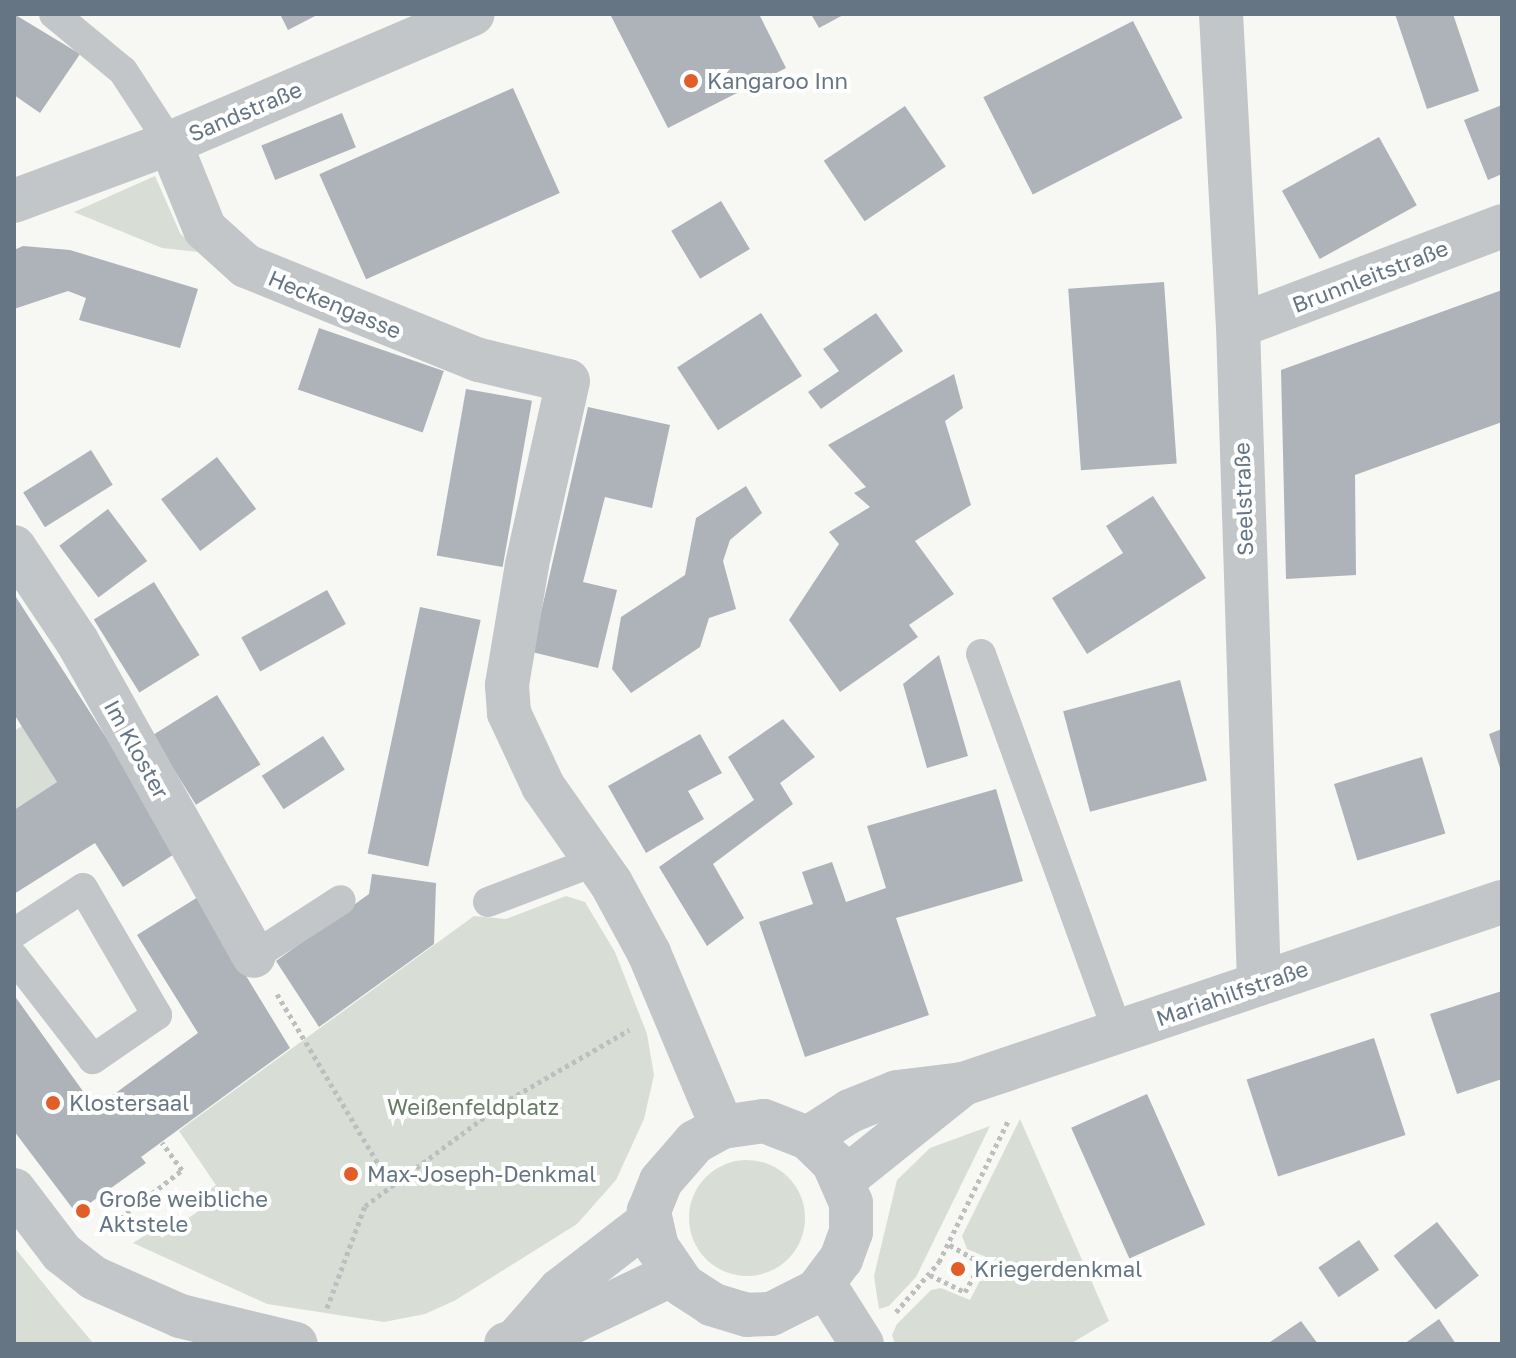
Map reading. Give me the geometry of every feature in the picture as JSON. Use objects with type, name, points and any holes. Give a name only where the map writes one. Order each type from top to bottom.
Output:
[{"type":"street","name":"Sandstraße","points":[[14,201],[170,143],[473,14]]},
{"type":"street","name":"Seelstraße","points":[[1221,14],[1238,326],[1259,984]]},
{"type":"street","name":"Heckengasse","points":[[170,143],[205,229],[246,266],[479,360],[568,381],[507,685],[509,713],[521,745],[596,861]]},
{"type":"street","name":"Brunnleitstraße","points":[[1238,326],[1502,226]]},
{"type":"street","name":"Im Kloster","points":[[14,547],[77,641],[254,956]]},
{"type":"street","points":[[596,861],[673,1006],[722,1127]]},
{"type":"street","name":"Mariahilfstraße","points":[[808,1138],[888,1095],[963,1084],[1502,902]]},
{"type":"street","name":"Mariahilfstraße","points":[[843,1180],[963,1084]]},
{"type":"street","points":[[764,1121],[808,1138],[843,1180],[851,1203],[851,1232],[824,1284],[794,1305],[783,1329],[725,1310],[673,1274],[648,1222],[652,1200],[670,1168],[695,1142],[722,1127],[764,1121]]},
{"type":"street","points":[[14,1190],[84,1273],[180,1316],[296,1344]]},
{"type":"street","points":[[513,1340],[560,1290],[648,1222]]},
{"type":"street","points":[[513,1340],[560,1328],[673,1274]]},
{"type":"street","points":[[824,1284],[876,1330]]},
{"type":"street","points":[[180,1316],[218,1344]]},
{"type":"lane","points":[[54,14],[123,71],[170,143]]},
{"type":"lane","points":[[981,654],[1118,1032]]},
{"type":"lane","points":[[488,902],[596,861]]},
{"type":"lane","points":[[14,933],[83,888],[157,1015],[93,1059],[14,957]]},
{"type":"lane","points":[[254,956],[341,900]]},
{"type":"path","points":[[254,956],[391,1185]]},
{"type":"path","points":[[327,1309],[365,1206],[537,1080],[673,1006]]},
{"type":"path","points":[[876,1330],[930,1275],[1015,1107]]},
{"type":"path","points":[[98,1236],[182,1170],[162,1142]]},
{"type":"path","points":[[930,1275],[965,1292],[981,1263],[948,1244]]},
{"type":"green space","points":[[155,176],[180,233],[198,252],[162,248],[74,212]]},
{"type":"green space","points":[[22,726],[57,782],[14,810],[14,731]]},
{"type":"green space","name":"Weißenfeldplatz","points":[[566,896],[585,902],[615,952],[647,1034],[654,1075],[644,1119],[616,1180],[577,1224],[454,1301],[425,1314],[384,1322],[267,1304],[133,1243],[155,1229],[162,1238],[205,1206],[200,1197],[216,1185],[179,1131],[474,916],[506,919]]},
{"type":"green space","points":[[1020,1119],[1109,1321],[1070,1344],[895,1344],[892,1335],[897,1324],[931,1290],[941,1288],[970,1300],[991,1259],[967,1249],[962,1236]]},
{"type":"green space","points":[[990,1126],[916,1277],[889,1306],[879,1309],[874,1276],[897,1180],[930,1148]]},
{"type":"green space","points":[[747,1160],[769,1165],[788,1177],[800,1196],[805,1218],[800,1240],[788,1259],[769,1271],[747,1276],[725,1271],[706,1259],[694,1240],[689,1218],[694,1196],[706,1177],[725,1165]]},
{"type":"green space","points":[[14,1247],[60,1304],[94,1344],[14,1344]]},
{"type":"building","points":[[14,14],[80,54],[40,113],[14,95]]},
{"type":"building","points":[[280,14],[319,14],[288,30]]},
{"type":"building","points":[[610,14],[759,14],[786,68],[668,128]]},
{"type":"building","points":[[811,14],[845,14],[819,28]]},
{"type":"building","points":[[1395,14],[1453,14],[1479,91],[1427,109]]},
{"type":"building","points":[[1133,21],[1182,118],[1033,194],[983,97]]},
{"type":"building","points":[[513,88],[560,193],[366,279],[319,174]]},
{"type":"building","points":[[1502,105],[1502,174],[1488,180],[1464,120]]},
{"type":"building","points":[[905,106],[946,167],[865,221],[824,161]]},
{"type":"building","points":[[342,113],[356,147],[275,180],[261,146]]},
{"type":"building","points":[[1379,137],[1417,205],[1320,259],[1282,191]]},
{"type":"building","points":[[721,201],[750,249],[700,279],[671,231]]},
{"type":"building","points":[[23,246],[70,250],[198,289],[180,348],[79,320],[86,298],[68,291],[14,309],[14,250]]},
{"type":"building","points":[[1164,282],[1177,464],[1081,470],[1068,289]]},
{"type":"building","points":[[1502,290],[1502,422],[1355,475],[1356,575],[1286,579],[1281,370]]},
{"type":"building","points":[[761,313],[802,376],[718,430],[677,367]]},
{"type":"building","points":[[876,313],[903,351],[821,409],[808,392],[839,371],[823,349]]},
{"type":"building","points":[[319,328],[444,371],[423,432],[298,389]]},
{"type":"building","points":[[954,374],[963,408],[945,421],[971,505],[915,541],[954,594],[909,625],[918,637],[840,692],[789,620],[839,544],[829,532],[870,507],[854,493],[866,487],[828,445]]},
{"type":"building","points":[[466,389],[532,401],[503,567],[437,555]]},
{"type":"building","points":[[588,407],[670,425],[652,508],[605,497],[583,582],[617,590],[598,668],[532,652]]},
{"type":"building","points":[[91,450],[113,485],[45,527],[23,492]]},
{"type":"building","points":[[217,457],[256,509],[200,551],[161,499]]},
{"type":"building","points":[[746,486],[762,513],[730,540],[723,561],[736,609],[709,618],[700,647],[631,693],[612,669],[621,617],[685,575],[696,518]]},
{"type":"building","points":[[1153,496],[1206,578],[1087,654],[1052,598],[1123,553],[1106,526]]},
{"type":"building","points":[[108,509],[147,561],[98,598],[59,546]]},
{"type":"building","points":[[154,582],[200,655],[139,693],[94,620]]},
{"type":"building","points":[[327,590],[346,624],[260,672],[241,638]]},
{"type":"building","points":[[14,594],[179,851],[123,887],[95,843],[14,894],[14,810],[57,782],[14,714]]},
{"type":"building","points":[[420,607],[481,620],[428,866],[368,853]]},
{"type":"building","points":[[939,655],[968,756],[927,768],[903,684]]},
{"type":"building","points":[[1180,680],[1207,780],[1090,812],[1063,711]]},
{"type":"building","points":[[217,695],[260,765],[196,805],[153,735]]},
{"type":"building","points":[[783,719],[815,757],[780,783],[793,804],[713,864],[744,918],[707,946],[659,867],[754,800],[728,757]]},
{"type":"building","points":[[1502,729],[1502,771],[1501,771],[1489,734]]},
{"type":"building","points":[[700,734],[722,773],[688,791],[704,819],[646,853],[608,786]]},
{"type":"building","points":[[323,736],[345,770],[284,809],[262,776]]},
{"type":"building","points":[[1422,757],[1445,834],[1357,860],[1334,784]]},
{"type":"building","points":[[996,789],[1023,881],[896,918],[929,1015],[805,1057],[759,922],[813,904],[802,872],[832,862],[846,902],[886,888],[867,826]]},
{"type":"building","points":[[372,874],[436,883],[434,944],[319,1027],[276,961],[369,894]]},
{"type":"building","points":[[198,897],[290,1048],[141,1157],[146,1163],[76,1213],[14,1131],[14,995],[95,1108],[198,1033],[137,935]]},
{"type":"building","points":[[1502,991],[1502,1079],[1457,1094],[1430,1014]]},
{"type":"building","points":[[1374,1038],[1406,1135],[1278,1176],[1247,1079]]},
{"type":"building","points":[[1147,1094],[1205,1225],[1129,1258],[1071,1128]]},
{"type":"building","points":[[1437,1222],[1479,1276],[1436,1309],[1394,1256]]},
{"type":"building","points":[[1359,1240],[1379,1270],[1339,1297],[1318,1267]]},
{"type":"building","points":[[1439,1319],[1456,1344],[1404,1344]]},
{"type":"building","points":[[1301,1321],[1318,1344],[1267,1344]]},
{"type":"place","name":"Kangaroo Inn","points":[[691,81]]},
{"type":"place","name":"Klostersaal","points":[[53,1103]]},
{"type":"place","name":"Max-Joseph-Denkmal","points":[[351,1174]]},
{"type":"place","name":"Große weibliche Aktstele","points":[[83,1211]]},
{"type":"place","name":"Kriegerdenkmal","points":[[958,1269]]}]
